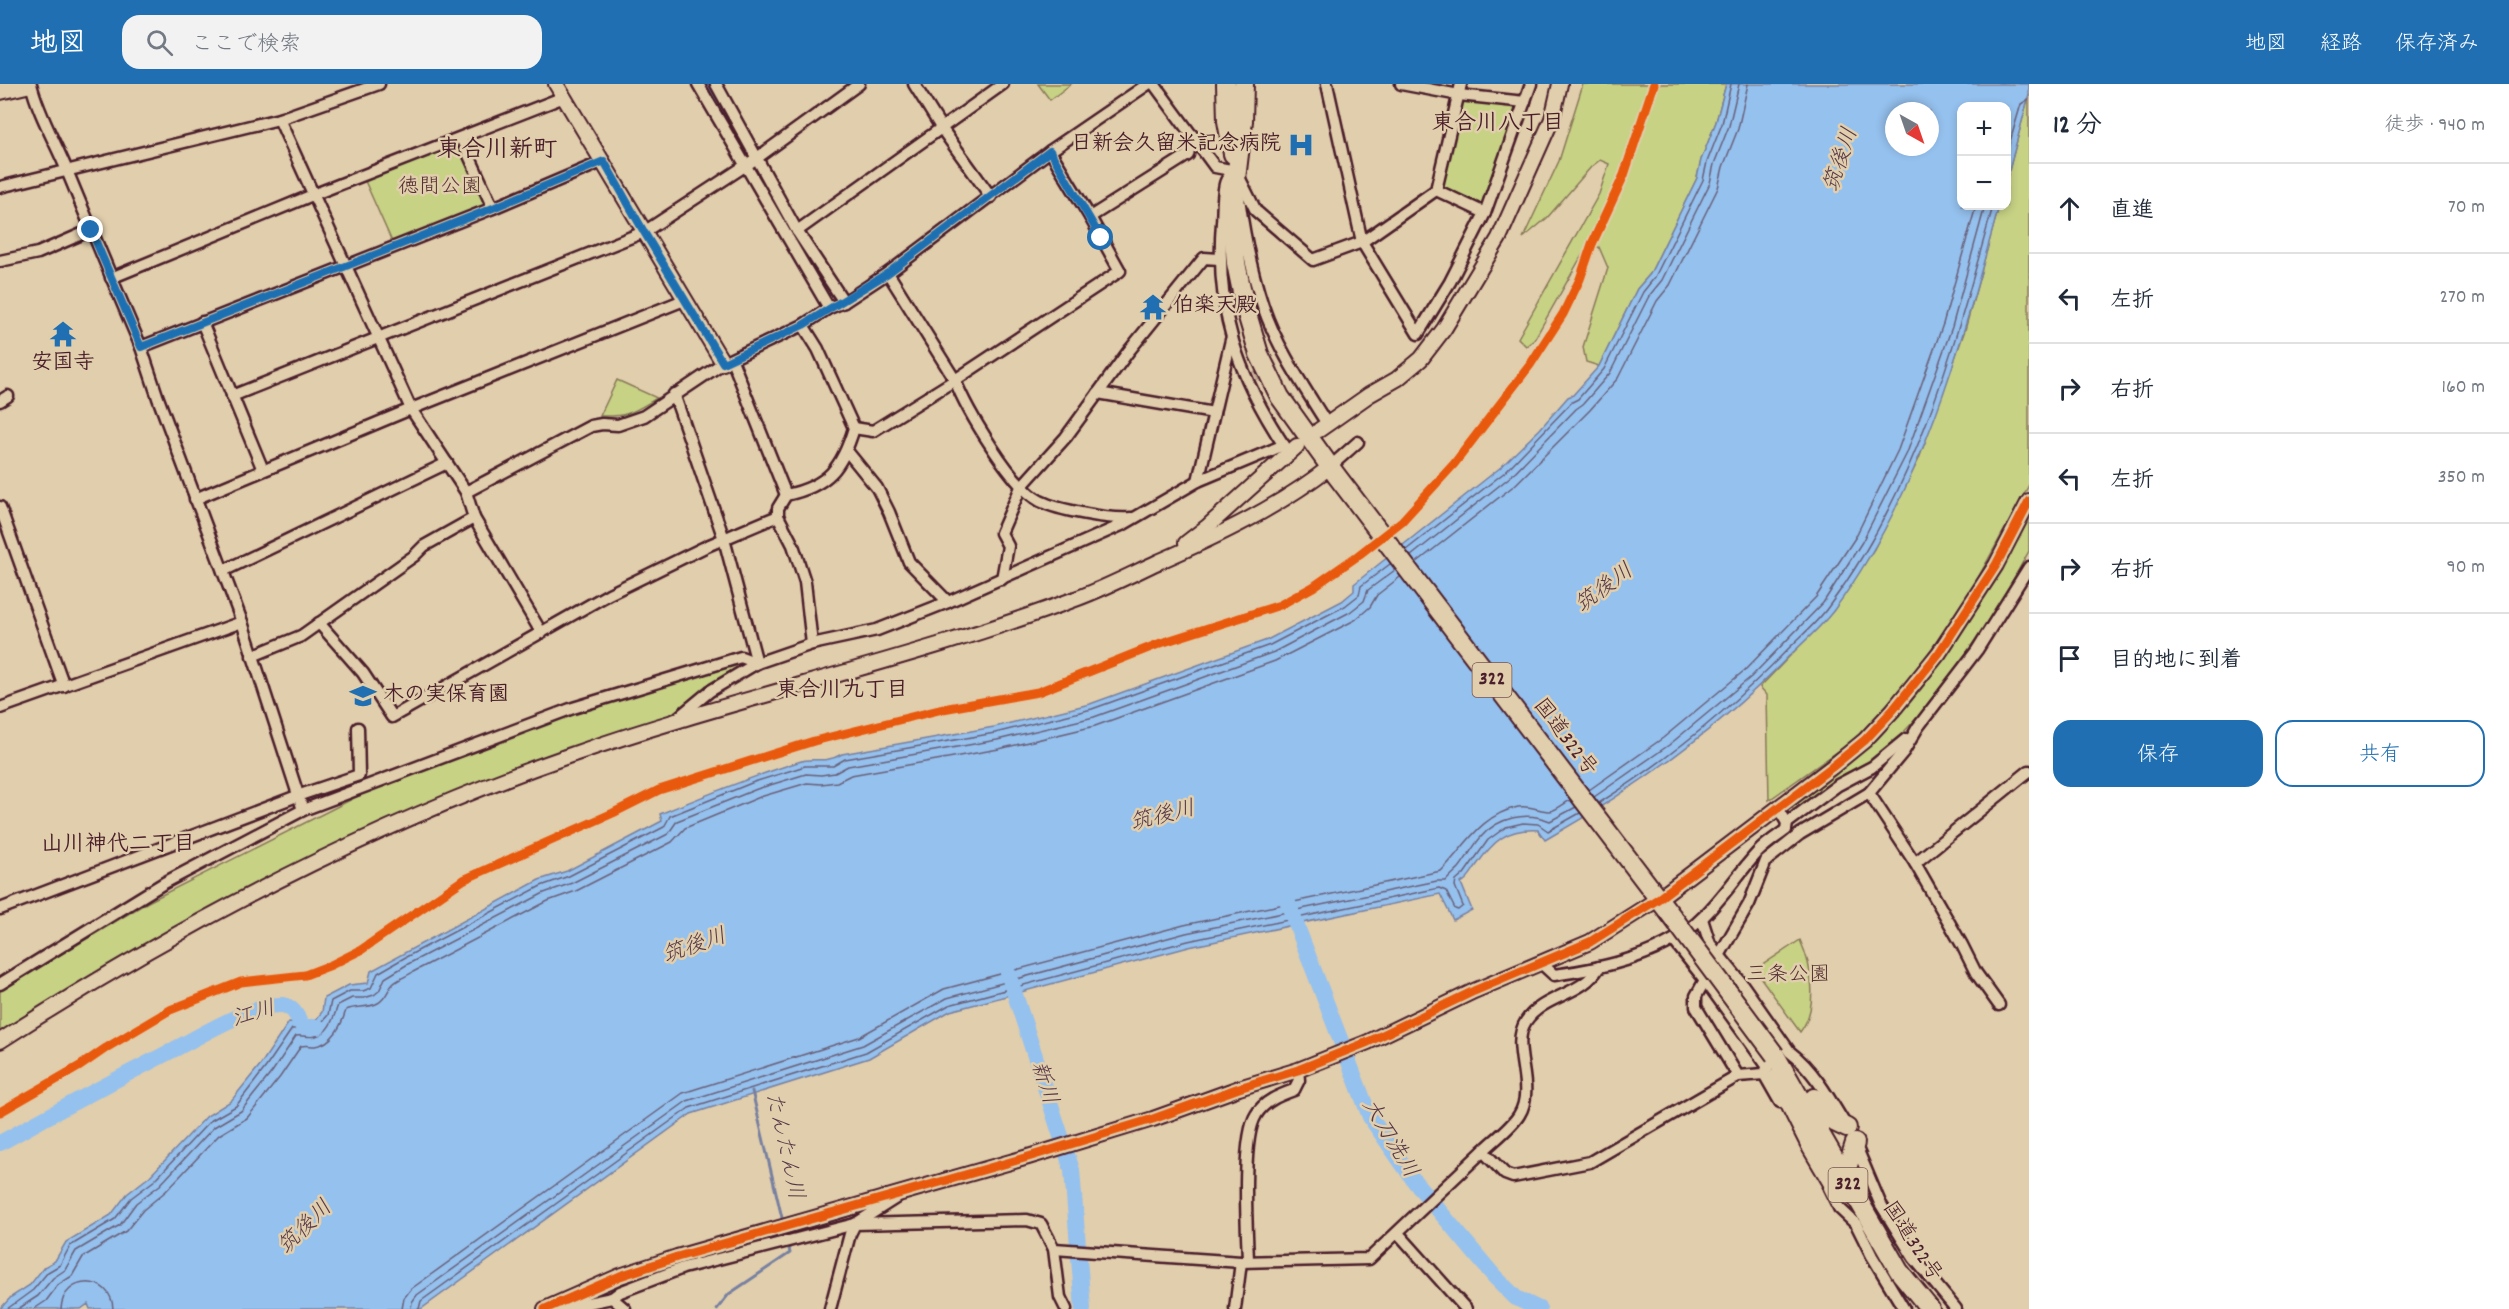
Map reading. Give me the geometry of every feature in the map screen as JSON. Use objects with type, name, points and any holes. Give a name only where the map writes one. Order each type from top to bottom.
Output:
[{"type":"highway","points":[[0,90],[26,84]]},
{"type":"highway","name":"国道322号","points":[[1226,84],[1227,121],[1236,171]]},
{"type":"highway","name":"国道322号","points":[[1244,84],[1243,121],[1232,212],[1236,263],[1245,307],[1259,354],[1288,409],[1653,892],[1676,932],[1780,1062],[1871,1224],[1905,1293],[1930,1309]]},
{"type":"highway","points":[[1780,1062],[1812,1094],[1826,1118],[1851,1135],[1844,1178]]},
{"type":"highway","points":[[1780,1062],[1777,1078],[1812,1148],[1848,1206],[1871,1224]]},
{"type":"street","points":[[31,84],[37,108],[67,170],[141,347],[242,622],[303,810]]},
{"type":"street","points":[[0,187],[279,118],[379,84]]},
{"type":"street","points":[[556,84],[604,161],[684,300],[728,362],[786,495]]},
{"type":"street","points":[[698,84],[829,308]]},
{"type":"street","points":[[716,84],[797,231],[844,302]]},
{"type":"street","points":[[232,396],[644,232],[757,158],[859,84]]},
{"type":"street","points":[[914,84],[942,129],[991,197]]},
{"type":"street","points":[[797,231],[1003,84]]},
{"type":"street","points":[[466,492],[591,426],[618,425],[644,416],[674,394],[728,362],[844,302],[888,273],[1050,151],[1148,84]]},
{"type":"street","points":[[1154,84],[1215,167],[1236,171]]},
{"type":"street","points":[[1327,84],[1362,242],[1418,334],[1450,282],[1485,213],[1531,84]]},
{"type":"street","points":[[1401,84],[1460,89],[1525,102]]},
{"type":"street","points":[[1236,171],[1246,246],[1264,308],[1283,362],[1323,427],[1397,379],[1421,359],[1444,330],[1499,238],[1552,119],[1560,84]]},
{"type":"street","points":[[1236,171],[1256,212],[1313,260],[1362,242],[1436,190],[1460,89]]},
{"type":"street","points":[[111,278],[315,194],[564,97]]},
{"type":"street","points":[[279,118],[411,409],[466,492],[474,518],[541,632]]},
{"type":"street","points":[[1090,217],[1188,155],[1192,135]]},
{"type":"street","points":[[461,138],[493,208]]},
{"type":"street","points":[[854,428],[873,431],[1120,271],[1050,151]]},
{"type":"street","points":[[141,347],[493,208],[604,161]]},
{"type":"street","points":[[1236,171],[1226,181],[1220,259],[1227,321],[1232,340],[1251,378],[1257,403],[1290,448]]},
{"type":"street","points":[[1436,190],[1485,213]]},
{"type":"street","points":[[0,261],[38,253],[91,230]]},
{"type":"street","points":[[1002,579],[1008,546],[1001,533],[1021,487],[1066,437],[1128,352],[1204,258],[1220,259]]},
{"type":"street","points":[[888,273],[955,380],[961,395],[994,449],[1021,487],[1040,501],[1116,519],[1132,518]]},
{"type":"street","points":[[195,499],[411,409],[684,300]]},
{"type":"street","points":[[202,322],[263,470]]},
{"type":"street","points":[[803,325],[818,349],[854,428],[847,451],[829,477],[813,489],[786,495],[778,508],[778,516],[793,545],[805,582],[812,644]]},
{"type":"street","points":[[1198,481],[1232,340]]},
{"type":"street","points":[[1098,393],[1214,413]]},
{"type":"street","points":[[674,394],[724,539],[757,663]]},
{"type":"street","points":[[0,1041],[155,945],[273,882],[383,831],[566,756],[675,720],[842,675],[1079,598],[1175,555],[1276,503],[1333,470],[1358,442]]},
{"type":"street","points":[[1175,555],[1290,448]]},
{"type":"street","points":[[675,720],[710,692],[757,663],[812,644],[877,630],[948,602],[1124,524],[1198,481],[1290,448]]},
{"type":"street","points":[[847,451],[877,488],[909,562],[948,602]]},
{"type":"street","points":[[223,571],[447,463]]},
{"type":"street","points":[[545,1309],[593,1287],[677,1257],[1153,1119],[1239,1088],[1298,1070],[1368,1042],[1474,991],[1590,942],[1653,892],[1778,808],[1865,740],[1893,711],[1940,653],[1996,565],[2029,501]]},
{"type":"street","points":[[0,507],[64,686]]},
{"type":"street","points":[[319,624],[363,673],[393,717],[609,594],[778,516]]},
{"type":"street","points":[[252,656],[301,636],[414,556],[424,546],[474,518]]},
{"type":"street","points":[[1738,1076],[1696,1007],[1696,996],[1749,904],[1766,861],[1800,834],[1869,793],[1904,751],[1918,728],[1977,650],[2029,567]]},
{"type":"street","points":[[0,708],[242,622]]},
{"type":"street","points":[[0,984],[164,883],[303,810],[573,708],[741,657],[757,663]]},
{"type":"street","points":[[0,909],[297,796],[359,775],[358,728]]},
{"type":"street","points":[[1787,823],[1838,785],[1872,767],[1918,728]]},
{"type":"street","points":[[1915,863],[2029,771]]},
{"type":"street","points":[[1869,793],[1915,863],[1976,974],[1999,1005]]},
{"type":"street","points":[[1541,963],[1554,975],[1599,967],[1641,955],[1676,932],[1702,919],[1758,852],[1786,830],[1787,823],[1778,808]]},
{"type":"street","points":[[1702,919],[1710,944],[1740,981],[1790,1052],[1799,1058],[1828,1096],[1851,1135],[1880,1203],[1926,1275],[1956,1309]]},
{"type":"street","points":[[1676,932],[1705,980],[1768,1067],[1764,1074]]},
{"type":"street","points":[[1054,1249],[1245,1261],[1369,1259],[1518,1117],[1525,1100],[1521,1041],[1526,1021],[1539,1009],[1590,979],[1599,967]]},
{"type":"street","points":[[1234,1309],[1245,1261],[1246,1182],[1255,1116],[1268,1102],[1294,1090],[1299,1080],[1298,1070]]},
{"type":"street","points":[[1483,1151],[1505,1174],[1513,1177],[1590,1162],[1738,1076],[1764,1074]]},
{"type":"street","points":[[1764,1074],[1792,1122],[1812,1148],[1839,1208],[1856,1224],[1872,1256],[1905,1293],[1904,1309]]},
{"type":"street","points":[[830,1309],[855,1224],[904,1193]]},
{"type":"street","points":[[559,1309],[612,1298],[620,1292],[683,1268],[855,1224],[1028,1220],[1041,1224],[1054,1249],[1060,1297],[1066,1309]]},
{"type":"street","points":[[1398,1233],[1466,1309]]},
{"type":"street","points":[[1905,1293],[1926,1275]]},
{"type":"street","points":[[612,1298],[625,1309]]},
{"type":"street","points":[[576,1309],[590,1302]]},
{"type":"green space","points":[[1038,84],[1071,84],[1050,100]]},
{"type":"green space","points":[[1583,84],[1726,84],[1697,178],[1650,274],[1637,289],[1599,366],[1586,362],[1583,347],[1608,268],[1599,247],[1585,250],[1534,340],[1526,346],[1518,338],[1599,194],[1609,164],[1600,160],[1591,167],[1547,218],[1523,238],[1559,161]]},
{"type":"green space","points":[[1459,95],[1525,102],[1485,213],[1436,190]]},
{"type":"green space","points":[[2029,95],[2029,485],[1963,605],[1906,684],[1854,740],[1769,800],[1767,695],[1760,687],[1833,611],[1874,549],[1919,459],[1965,330],[1998,210],[2011,210],[2011,163]]},
{"type":"green space","name":"徳間公園","points":[[456,145],[460,147],[488,204],[484,209],[393,244],[365,181]]},
{"type":"green space","points":[[617,380],[657,398],[630,413],[600,416]]},
{"type":"green space","points":[[2029,514],[2029,551],[1993,615],[1931,703],[1882,755],[1824,788],[1795,811],[1791,807],[1867,747],[1916,696],[1958,638]]},
{"type":"green space","points":[[739,662],[748,664],[673,718],[548,758],[148,943],[59,996],[0,1036],[0,991],[148,902],[376,787],[568,714]]},
{"type":"green space","name":"三条公園","points":[[1800,940],[1808,962],[1812,999],[1806,1022],[1800,1032],[1755,970]]},
{"type":"water","name":"筑後川","points":[[1726,84],[2029,84],[2029,95],[2011,163],[2011,102],[1957,102],[1957,210],[1998,210],[1953,364],[1915,467],[1892,516],[1865,564],[1834,610],[1734,708],[1705,733],[1643,779],[1545,840],[1538,830],[1527,830],[1509,834],[1495,843],[1468,878],[1461,883],[1472,910],[1453,920],[1440,894],[1189,947],[950,1011],[869,1058],[691,1114],[421,1309],[90,1309],[88,1304],[81,1309],[0,1309],[11,1297],[30,1285],[44,1267],[55,1261],[66,1242],[111,1215],[127,1194],[150,1176],[207,1116],[231,1101],[261,1064],[289,1022],[313,1023],[322,1012],[324,998],[349,985],[368,983],[371,971],[539,880],[567,871],[662,821],[660,814],[804,760],[830,759],[842,754],[994,727],[1090,704],[1267,640],[1342,601],[1354,591],[1354,584],[1501,467],[1599,366],[1637,289],[1650,274],[1697,178],[1701,160],[1716,122]]},
{"type":"waterway","points":[[707,84],[749,158]]},
{"type":"waterway","points":[[752,164],[813,270]]},
{"type":"waterway","name":"大刀洗川","points":[[1288,903],[1370,1117],[1415,1182],[1494,1276],[1516,1298],[1539,1309]]},
{"type":"waterway","name":"新川","points":[[1008,973],[1072,1170],[1083,1309]]},
{"type":"waterway","name":"江川","points":[[0,1143],[241,1015],[270,1006],[282,1005],[295,1013],[303,1027],[318,1027]]},
{"type":"waterway","name":"たんたん川","points":[[752,1091],[783,1222]]},
{"type":"waterway","name":"たんたん川","points":[[717,1309],[729,1294],[790,1253],[785,1232]]},
{"type":"tunnel","points":[[1255,376],[1279,364]]},
{"type":"cycle path","points":[[0,1112],[170,1010],[241,982],[305,975],[331,965],[361,950],[463,880],[659,790],[814,741],[943,709],[1038,692],[1161,643],[1280,605],[1313,587],[1402,521],[1454,464],[1530,365],[1563,314],[1580,279],[1592,244],[1624,175],[1654,84]]},
{"type":"cycle path","points":[[545,1309],[620,1276],[677,1257],[1028,1157],[1153,1119],[1239,1088],[1298,1070],[1368,1042],[1474,991],[1590,942],[1658,899],[1865,740],[1893,710],[1939,653],[1996,565],[2029,501]]},
{"type":"place","name":"日新会久留米記念病院","points":[[1301,145]]},
{"type":"place","name":"伯楽天殿","points":[[1153,307]]},
{"type":"place","name":"安国寺","points":[[63,334]]},
{"type":"place","name":"木の実保育園","points":[[363,696]]},
{"type":"district","name":"東合川八丁目","points":[[1498,124]]},
{"type":"district","name":"東合川新町","points":[[497,151]]},
{"type":"district","name":"東合川九丁目","points":[[842,691]]},
{"type":"district","name":"山川神代二丁目","points":[[118,845]]},
{"type":"route","points":[[91,230],[141,347],[493,208],[604,161],[723,363],[803,325],[829,308],[844,302],[888,273],[1050,151],[1101,238]]}]
